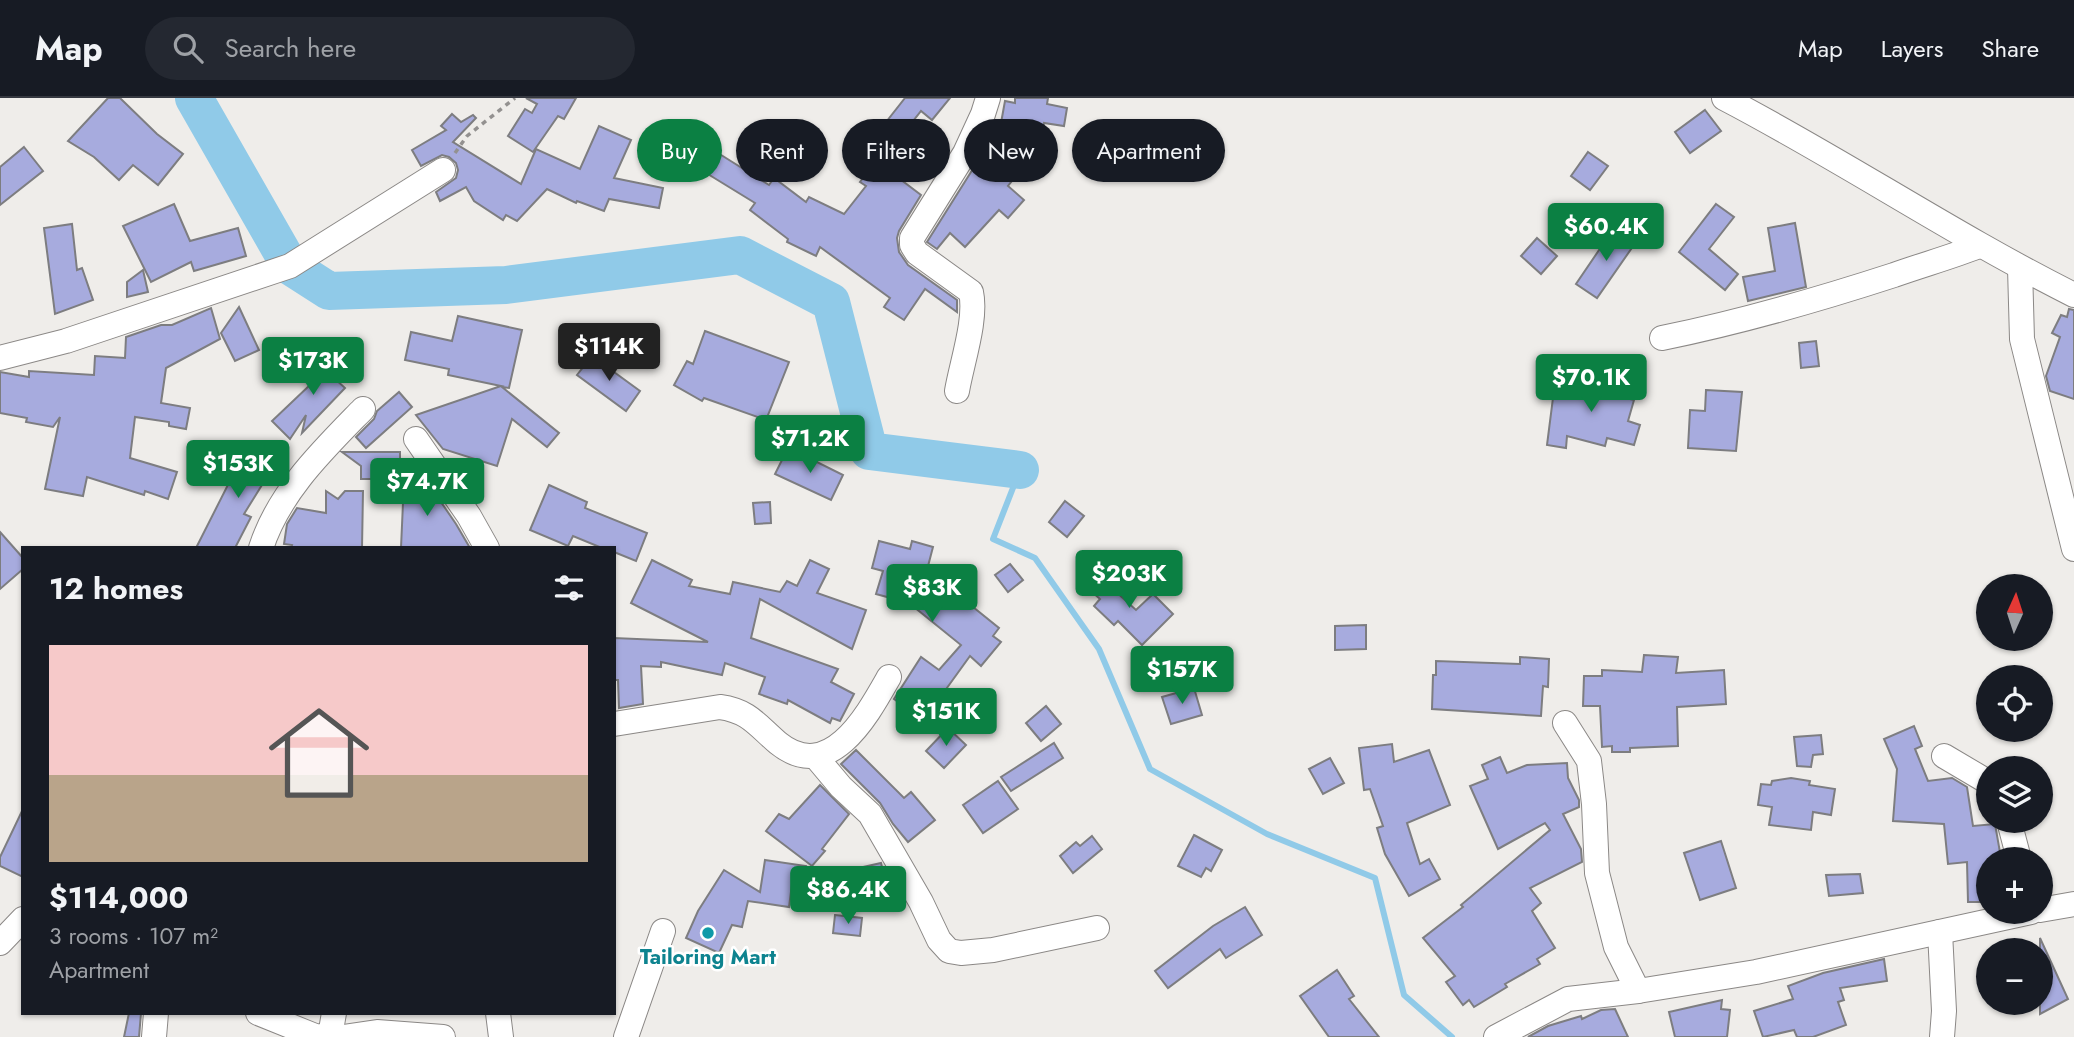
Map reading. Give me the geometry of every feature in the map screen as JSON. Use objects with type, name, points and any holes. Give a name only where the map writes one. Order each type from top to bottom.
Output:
[{"type":"street","points":[[957,391],[973,319],[971,292],[917,253],[912,238],[965,153],[988,98]]},
{"type":"street","points":[[1724,98],[1826,154],[1979,246],[2074,295]]},
{"type":"street","points":[[0,358],[66,341],[290,267],[443,170]]},
{"type":"street","points":[[1662,338],[1736,323],[1811,302],[1979,246]]},
{"type":"street","points":[[2020,268],[2025,359],[2050,447],[2074,549]]},
{"type":"street","points":[[262,546],[266,531],[282,503],[320,453],[363,409]]},
{"type":"street","points":[[416,439],[469,516],[486,546]]},
{"type":"street","points":[[616,724],[720,707],[736,709],[781,745],[798,754],[815,756],[831,751],[851,735],[889,677]]},
{"type":"street","points":[[1565,723],[1589,761],[1597,873],[1616,947],[1638,991]]},
{"type":"street","points":[[815,756],[841,787],[870,814],[921,902],[939,940],[949,951],[961,953],[993,950],[1097,928]]},
{"type":"street","points":[[1944,756],[1976,775]]},
{"type":"street","points":[[2053,908],[2074,904]]},
{"type":"street","points":[[0,943],[21,921]]},
{"type":"street","points":[[1500,1035],[1568,999],[1756,972],[1976,924]]},
{"type":"street","points":[[626,1037],[663,931]]},
{"type":"street","points":[[1940,932],[1944,1011],[1942,1037]]},
{"type":"street","points":[[154,1037],[156,1015]]},
{"type":"street","points":[[263,1015],[315,1036],[342,1037],[377,1032],[443,1037]]},
{"type":"street","points":[[330,1036],[334,1015]]},
{"type":"street","points":[[498,1015],[501,1037]]},
{"type":"path","points":[[443,170],[467,136],[514,98]]},
{"type":"building","points":[[108,98],[120,98],[157,134],[183,154],[158,185],[133,165],[119,180],[94,157],[68,141]]},
{"type":"building","points":[[526,98],[576,98],[564,119],[558,116],[533,152],[508,136],[525,109],[532,113],[537,104]]},
{"type":"building","points":[[905,98],[950,98],[933,119],[921,111],[915,119],[888,119]]},
{"type":"building","points":[[1015,98],[1048,98],[1047,104],[1067,108],[1064,126],[1058,125],[1058,119],[1002,119],[1005,101],[1015,103]]},
{"type":"building","points":[[1705,110],[1721,131],[1690,153],[1675,132]]},
{"type":"building","points":[[452,114],[461,122],[473,115],[476,118],[453,142],[521,184],[536,149],[580,169],[599,126],[631,140],[614,178],[663,188],[659,208],[609,199],[604,211],[577,201],[576,203],[547,189],[517,221],[506,215],[503,220],[474,201],[466,187],[440,201],[436,192],[456,178],[456,163],[442,155],[421,166],[412,150],[446,130],[441,126]]},
{"type":"building","points":[[24,147],[43,171],[0,205],[0,167]]},
{"type":"building","points":[[1588,152],[1608,166],[1590,190],[1571,176]]},
{"type":"building","points":[[722,156],[736,164],[736,182],[764,182],[769,185],[771,182],[779,182],[806,202],[809,197],[844,214],[866,186],[860,182],[904,182],[921,195],[899,231],[899,252],[908,265],[957,300],[957,312],[925,289],[904,320],[884,307],[890,298],[820,247],[816,256],[787,242],[788,239],[750,210],[755,203],[721,182]]},
{"type":"building","points":[[965,182],[1011,182],[1008,186],[1024,200],[1008,218],[999,210],[965,247],[950,233],[937,249],[927,242]]},
{"type":"building","points":[[174,204],[190,241],[238,228],[246,256],[194,271],[191,262],[151,282],[123,226]]},
{"type":"building","points":[[1716,204],[1734,217],[1709,249],[1738,274],[1725,290],[1679,252]]},
{"type":"building","points":[[1795,223],[1806,287],[1748,301],[1743,277],[1775,271],[1768,228]]},
{"type":"building","points":[[72,224],[77,270],[82,268],[93,300],[55,314],[44,228]]},
{"type":"building","points":[[1614,228],[1636,242],[1597,298],[1576,284]]},
{"type":"building","points":[[1537,238],[1557,256],[1541,274],[1521,256]]},
{"type":"building","points":[[143,270],[148,292],[127,297],[127,282]]},
{"type":"building","points":[[239,307],[259,350],[235,361],[221,333]]},
{"type":"building","points":[[211,308],[220,339],[166,368],[161,403],[190,408],[186,429],[169,426],[169,422],[135,417],[130,458],[177,472],[168,499],[145,491],[144,495],[87,477],[83,496],[45,489],[60,417],[53,427],[0,413],[0,372],[29,377],[29,371],[94,375],[95,356],[125,358],[126,337],[161,325],[172,325]]},
{"type":"building","points":[[2069,309],[2074,310],[2074,399],[2050,391],[2046,376],[2060,337],[2052,333],[2061,315],[2067,317]]},
{"type":"building","points":[[458,316],[522,330],[509,388],[502,387],[559,433],[547,447],[512,419],[497,466],[443,449],[416,415],[501,386],[448,375],[449,369],[405,360],[411,332],[452,341]]},
{"type":"building","points":[[705,331],[789,362],[766,420],[704,398],[702,401],[674,385],[687,361],[693,364]]},
{"type":"building","points":[[1816,341],[1819,366],[1801,368],[1799,343]]},
{"type":"building","points":[[335,350],[348,361],[334,378],[345,388],[302,433],[306,415],[290,439],[272,421],[311,384],[312,378]]},
{"type":"building","points":[[592,356],[640,391],[626,411],[577,375]]},
{"type":"building","points":[[1606,374],[1622,378],[1617,396],[1634,400],[1628,421],[1640,425],[1634,445],[1607,438],[1605,446],[1567,436],[1566,448],[1547,445],[1555,382],[1602,388]]},
{"type":"building","points":[[1706,390],[1742,392],[1736,451],[1688,448],[1690,410],[1705,411]]},
{"type":"building","points":[[399,392],[412,407],[366,448],[356,437],[374,419],[377,411]]},
{"type":"building","points":[[257,446],[278,459],[244,514],[251,517],[236,546],[197,546],[236,469],[232,467],[242,450],[251,456]]},
{"type":"building","points":[[342,452],[400,452],[400,479],[361,479],[361,466]]},
{"type":"building","points":[[786,452],[799,458],[801,454],[843,475],[831,500],[775,474]]},
{"type":"building","points":[[419,470],[469,546],[401,546],[404,480]]},
{"type":"building","points":[[549,485],[587,502],[585,508],[647,533],[636,561],[616,553],[616,546],[597,546],[573,536],[568,546],[530,530]]},
{"type":"building","points":[[326,491],[338,499],[345,491],[363,491],[362,546],[284,544],[287,524],[297,508],[326,513]]},
{"type":"building","points":[[1065,501],[1084,516],[1067,537],[1049,522]]},
{"type":"building","points":[[770,502],[771,523],[755,524],[753,503]]},
{"type":"building","points":[[0,532],[21,556],[21,571],[0,589]]},
{"type":"building","points":[[879,541],[910,549],[912,541],[933,547],[927,570],[999,628],[993,636],[1001,642],[981,666],[970,656],[944,692],[949,696],[929,724],[894,699],[921,657],[939,670],[961,645],[909,603],[876,594],[883,571],[872,568]]},
{"type":"building","points":[[652,560],[692,580],[689,586],[730,594],[733,582],[780,592],[787,581],[797,586],[810,560],[829,569],[817,593],[866,610],[852,649],[760,599],[751,638],[838,669],[831,682],[854,694],[840,721],[832,718],[830,723],[788,700],[787,704],[759,694],[765,677],[725,663],[722,675],[661,662],[661,667],[641,666],[643,704],[619,708],[616,638],[708,642],[631,603]]},
{"type":"building","points":[[1010,564],[1023,580],[1008,592],[995,575]]},
{"type":"building","points":[[1094,572],[1136,610],[1153,594],[1173,614],[1142,645],[1118,621],[1114,625],[1094,606],[1100,599],[1083,584]]},
{"type":"building","points":[[1366,625],[1366,649],[1335,650],[1335,626]]},
{"type":"building","points":[[1644,655],[1678,657],[1676,673],[1724,670],[1726,704],[1677,707],[1678,746],[1630,748],[1630,752],[1612,752],[1612,746],[1602,747],[1600,706],[1583,706],[1584,676],[1602,676],[1602,670],[1642,672]]},
{"type":"building","points":[[1520,657],[1549,659],[1548,687],[1543,686],[1541,716],[1432,709],[1436,661],[1520,664]]},
{"type":"building","points":[[1194,688],[1202,715],[1171,724],[1162,697]]},
{"type":"building","points":[[1046,706],[1061,724],[1041,741],[1026,723]]},
{"type":"building","points":[[1914,726],[1922,746],[1915,749],[1928,781],[1952,778],[1967,787],[1976,833],[1997,833],[1999,847],[1976,847],[1976,902],[1968,902],[1967,862],[1948,864],[1944,824],[1893,821],[1897,769],[1884,739]]},
{"type":"building","points":[[948,728],[966,745],[944,768],[926,751]]},
{"type":"building","points":[[1821,735],[1823,754],[1813,755],[1811,767],[1797,766],[1794,737]]},
{"type":"building","points":[[1054,743],[1063,758],[1011,791],[1001,777]]},
{"type":"building","points":[[1392,744],[1394,762],[1429,750],[1450,805],[1407,823],[1420,864],[1429,859],[1440,879],[1409,896],[1385,854],[1377,828],[1383,826],[1370,789],[1364,790],[1359,748]]},
{"type":"building","points":[[856,750],[904,798],[911,792],[935,820],[908,842],[880,803],[841,764]]},
{"type":"building","points":[[1500,757],[1507,773],[1527,765],[1567,763],[1568,778],[1579,800],[1579,807],[1563,814],[1581,849],[1582,862],[1530,888],[1541,903],[1532,911],[1555,948],[1537,959],[1540,964],[1505,984],[1507,987],[1474,1007],[1469,1000],[1463,1005],[1446,982],[1455,976],[1423,938],[1463,907],[1461,905],[1550,830],[1545,823],[1498,849],[1470,786],[1488,779],[1482,765]]},
{"type":"building","points":[[1330,758],[1344,783],[1323,794],[1309,769]]},
{"type":"building","points":[[1791,778],[1810,781],[1809,785],[1835,789],[1831,815],[1813,812],[1811,830],[1769,825],[1772,807],[1758,805],[1761,784],[1771,785],[1772,781]]},
{"type":"building","points":[[998,781],[1018,809],[983,833],[963,805]]},
{"type":"building","points":[[820,785],[849,814],[812,866],[766,831],[779,814],[789,819]]},
{"type":"building","points":[[21,813],[21,876],[0,866],[0,857]]},
{"type":"building","points":[[1194,835],[1222,850],[1211,871],[1206,868],[1201,877],[1178,866]]},
{"type":"building","points":[[1092,836],[1102,849],[1073,873],[1060,856],[1076,842],[1080,846]]},
{"type":"building","points":[[1721,841],[1736,888],[1700,900],[1684,853]]},
{"type":"building","points":[[765,860],[806,866],[803,885],[792,884],[789,907],[748,901],[742,927],[732,925],[719,953],[686,938],[698,911],[724,870],[760,892]]},
{"type":"building","points":[[881,863],[886,883],[867,886],[863,867]]},
{"type":"building","points":[[1860,874],[1863,893],[1829,896],[1826,875]]},
{"type":"building","points":[[1245,907],[1262,935],[1226,958],[1220,949],[1168,988],[1155,971],[1213,926]]},
{"type":"building","points":[[835,915],[862,918],[860,936],[833,933]]},
{"type":"building","points":[[1884,959],[1887,981],[1840,988],[1844,1000],[1838,1002],[1846,1025],[1813,1037],[1797,1037],[1794,1030],[1763,1037],[1754,1011],[1793,999],[1788,986],[1823,973]]},
{"type":"building","points":[[2053,966],[2068,999],[2053,1007]]},
{"type":"building","points":[[1337,970],[1354,996],[1349,999],[1379,1037],[1329,1037],[1300,996]]},
{"type":"building","points":[[1722,1000],[1721,1009],[1730,1010],[1727,1037],[1675,1037],[1669,1012]]},
{"type":"building","points":[[1615,1009],[1628,1037],[1528,1037],[1548,1026],[1581,1016],[1582,1019],[1601,1010]]},
{"type":"building","points":[[129,1015],[141,1015],[139,1037],[124,1037]]},
{"type":"waterway","points":[[194,98],[290,266],[329,291],[506,285],[740,255],[831,302],[869,451],[1020,470]]},
{"type":"waterway","points":[[1020,470],[993,539],[1035,558],[1099,649],[1150,769],[1267,834],[1375,878],[1404,995],[1452,1037]]},
{"type":"place","name":"Tailoring Mart","points":[[708,933]]}]
